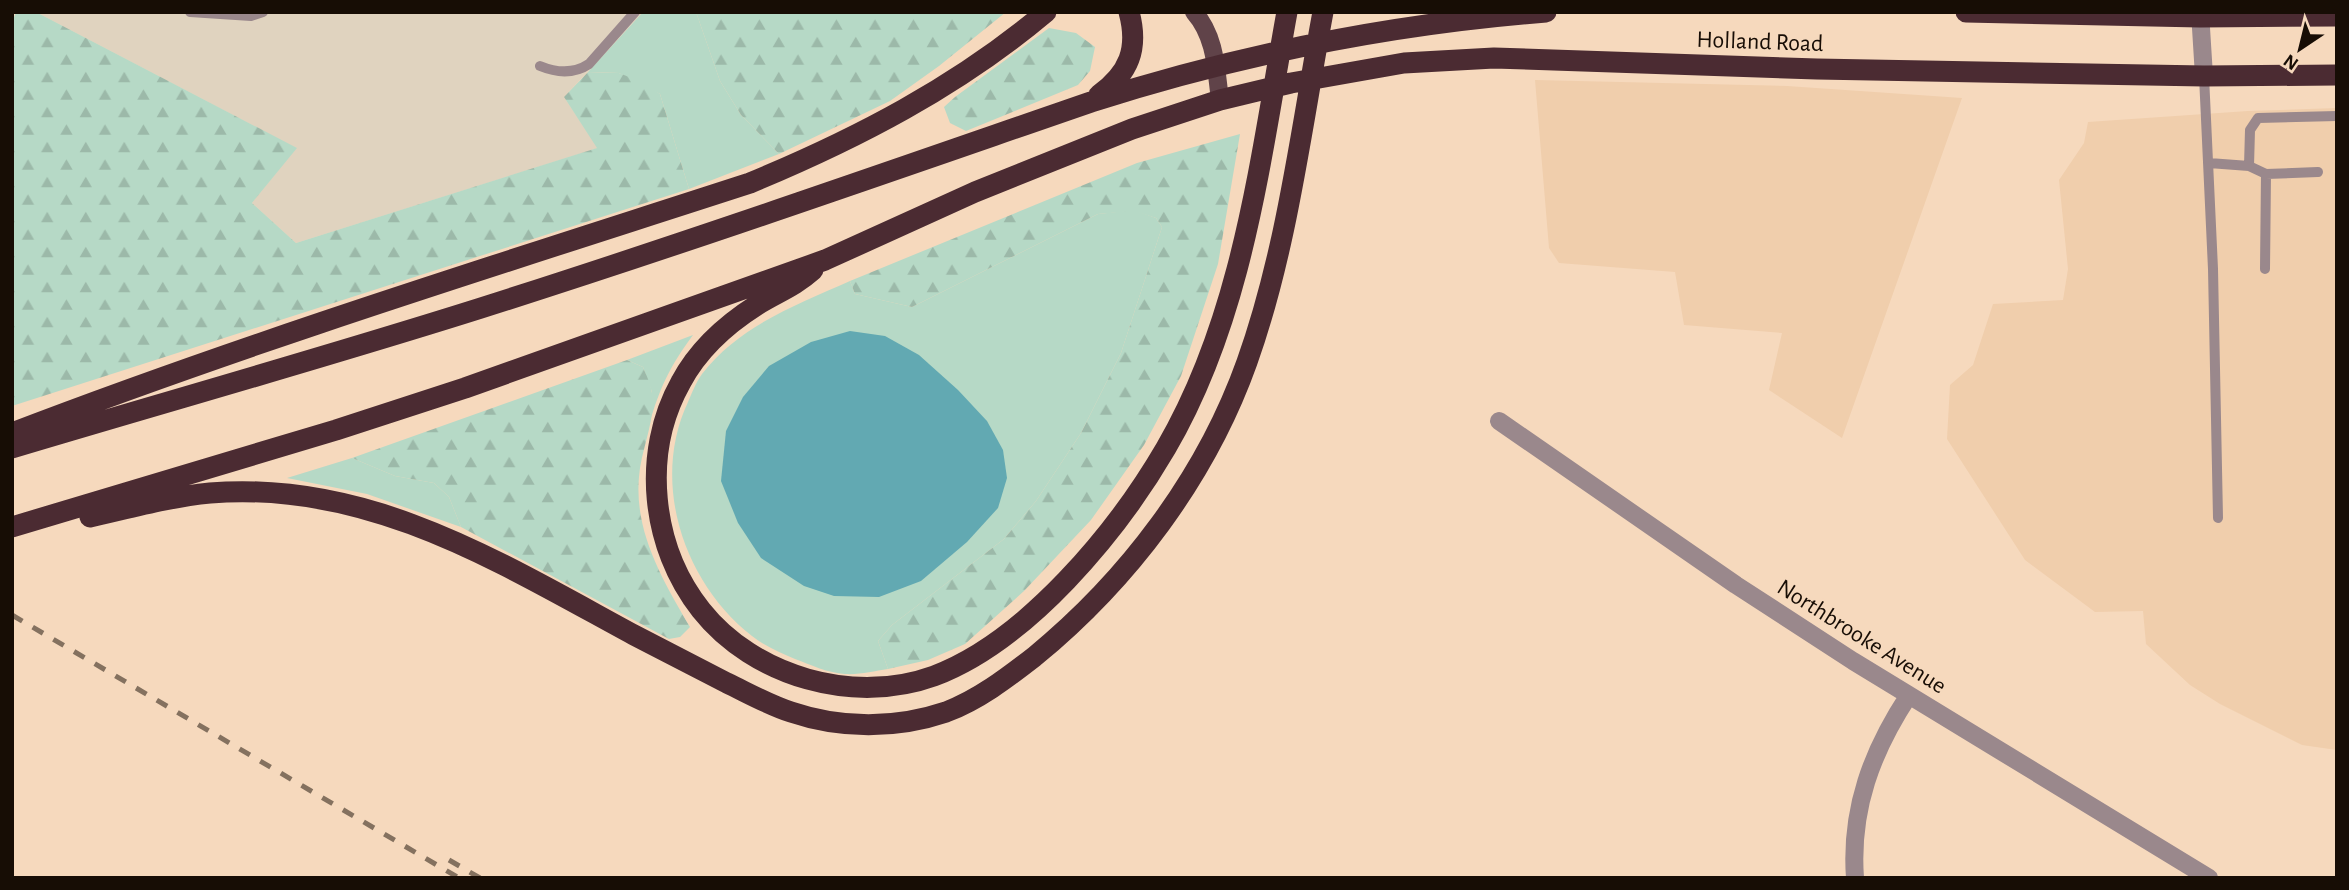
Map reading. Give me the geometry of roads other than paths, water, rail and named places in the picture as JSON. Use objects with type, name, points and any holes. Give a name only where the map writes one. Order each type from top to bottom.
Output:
[{"type":"highway","points":[[1091,102],[1120,77],[1129,60],[1133,41],[1129,12]]},
{"type":"highway","points":[[825,260],[797,285],[760,303],[731,323],[716,336],[681,382],[663,429],[656,468],[662,530],[672,560],[694,600],[712,623],[764,662],[794,675],[849,687],[903,684],[932,676],[959,664],[997,640],[1035,610],[1096,547],[1135,496],[1166,448],[1210,357],[1233,289],[1257,180],[1287,12]]},
{"type":"highway","points":[[12,527],[173,497],[212,493],[278,493],[342,502],[404,520],[487,556],[663,650],[786,711],[817,720],[875,725],[907,722],[945,712],[975,699],[1017,670],[1065,631],[1129,564],[1183,492],[1214,438],[1246,364],[1266,306],[1323,12]]},
{"type":"highway","points":[[12,448],[312,361],[591,273],[1091,102],[1216,66],[1255,56],[1386,32],[1546,12]]},
{"type":"highway","points":[[1966,12],[2337,16]]},
{"type":"highway","points":[[12,433],[368,307],[750,183],[806,160],[880,124],[967,72],[1041,17]]},
{"type":"highway","name":"Holland Road","points":[[825,260],[975,192],[1089,146],[1220,100],[1292,83],[1414,62],[1463,58],[1804,69],[2204,76],[2337,75]]},
{"type":"highway","points":[[12,533],[465,388],[825,260]]},
{"type":"main road","points":[[1195,12],[1206,29],[1216,66],[1220,100]]},
{"type":"street","points":[[2200,15],[2204,76]]},
{"type":"street","name":"Northbrooke Avenue","points":[[1499,421],[1735,585],[2209,878]]},
{"type":"street","points":[[1855,878],[1854,839],[1864,786],[1875,752],[1909,695]]},
{"type":"lane","points":[[190,12],[251,16],[263,12]]},
{"type":"lane","points":[[540,66],[565,72],[580,70],[589,64],[635,12]]},
{"type":"lane","points":[[2204,76],[2213,269],[2218,518]]},
{"type":"lane","points":[[2249,166],[2250,130],[2258,118],[2330,118]]},
{"type":"lane","points":[[2209,163],[2249,166],[2266,174],[2284,168],[2305,168],[2318,172]]},
{"type":"lane","points":[[2265,269],[2266,174]]},
{"type":"water","points":[[850,331],[885,336],[919,355],[958,390],[987,421],[1003,450],[1007,478],[998,508],[967,542],[921,581],[879,597],[834,596],[804,586],[761,558],[738,523],[721,481],[726,431],[743,397],[769,366],[811,342]]},
{"type":"railway","points":[[12,615],[459,878]]},
{"type":"railway","points":[[449,860],[480,878]]}]
